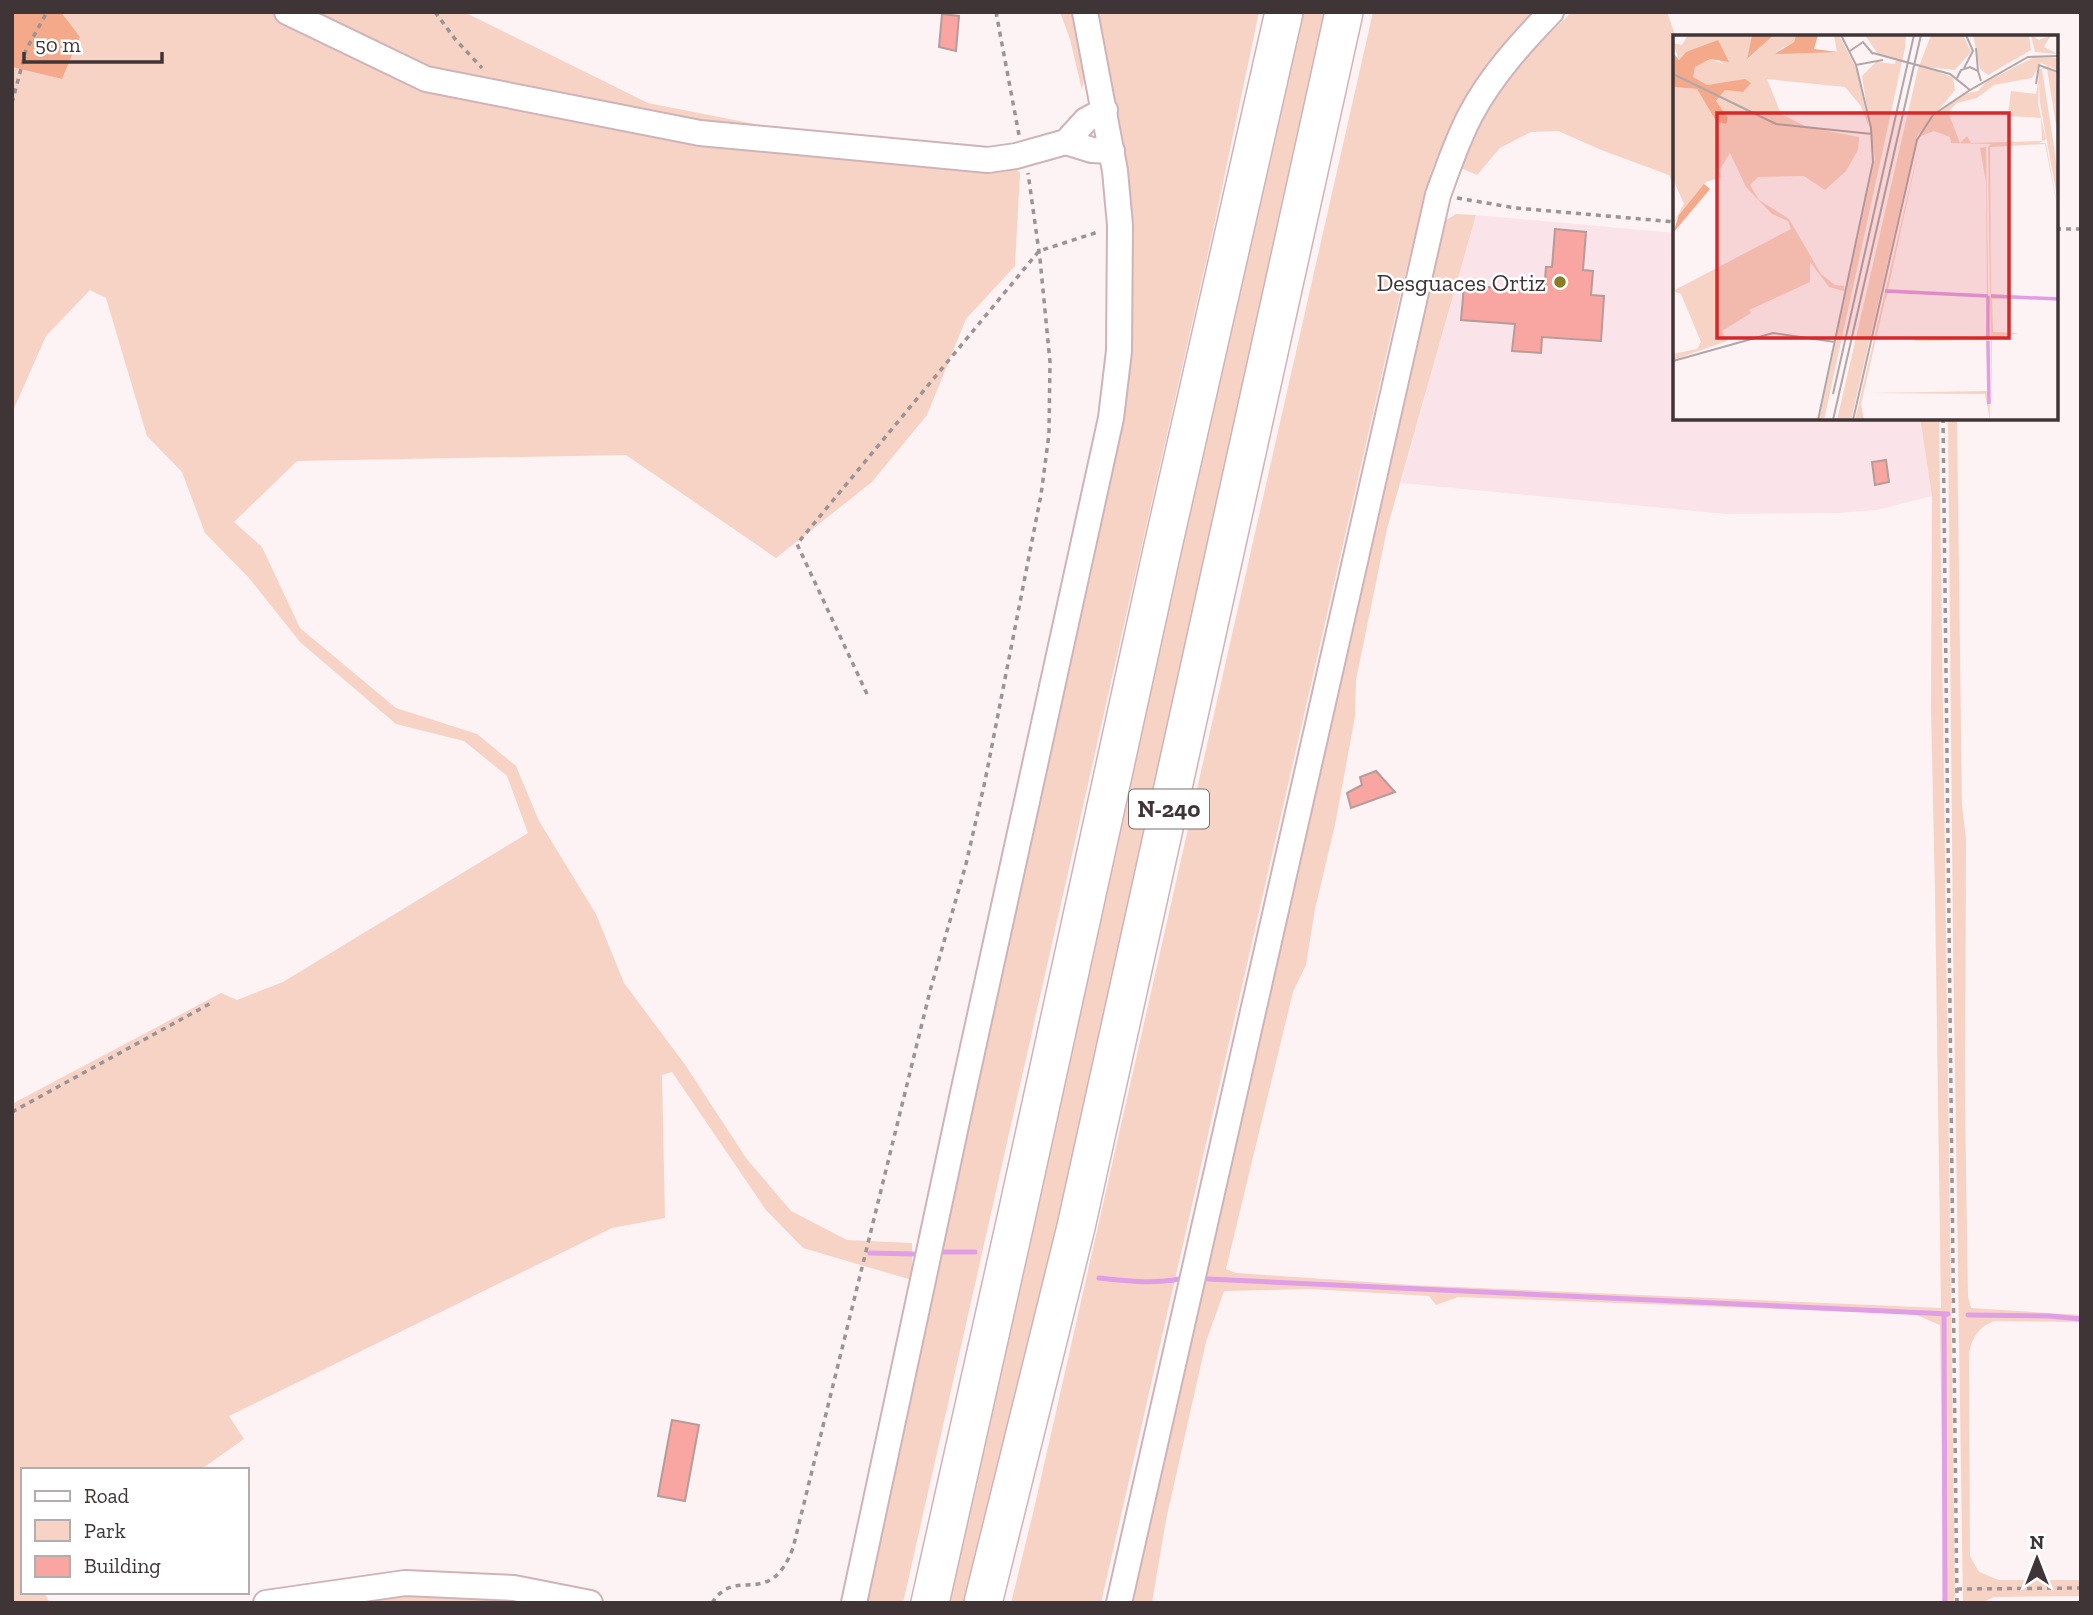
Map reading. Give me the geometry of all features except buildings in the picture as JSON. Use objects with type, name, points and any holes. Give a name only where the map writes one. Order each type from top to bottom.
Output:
[{"type":"highway","name":"N-240","points":[[930,1603],[1161,555],[1284,12]]},
{"type":"highway","name":"N-240","points":[[983,1603],[1079,1213],[1344,12]]},
{"type":"street","points":[[287,12],[426,79],[700,133],[988,160],[1066,142],[1086,120],[1105,110]]},
{"type":"street","points":[[854,1603],[1111,418],[1119,351],[1120,225],[1112,151],[1085,12]]},
{"type":"street","points":[[1119,1603],[1438,195],[1471,113],[1507,60],[1551,12]]},
{"type":"street","points":[[1066,142],[1092,150],[1112,151]]},
{"type":"street","points":[[267,1603],[405,1583],[514,1588],[590,1603]]},
{"type":"path","points":[[12,103],[26,50],[47,12]]},
{"type":"path","points":[[435,12],[455,39],[508,94]]},
{"type":"path","points":[[712,1603],[719,1592],[732,1585],[757,1585],[775,1578],[783,1570],[793,1548],[930,991],[966,864],[1041,495],[1049,434],[1049,362],[1039,251],[1031,186],[996,12]]},
{"type":"path","points":[[1438,195],[1516,208],[1673,222]]},
{"type":"path","points":[[867,694],[797,544],[1039,251],[1120,225]]},
{"type":"path","points":[[2058,229],[2081,229]]},
{"type":"path","points":[[1943,420],[1957,1603]]},
{"type":"path","points":[[12,1112],[211,1003]]},
{"type":"path","points":[[1957,1589],[2081,1588]]},
{"type":"shaded area","points":[[12,12],[61,12],[80,37],[62,79],[12,67]]},
{"type":"shaded area","name":"Desguaces Ortiz","points":[[1476,215],[1673,233],[1673,420],[1920,420],[1932,496],[1877,510],[1726,514],[1401,483]]},
{"type":"green space","points":[[61,12],[464,12],[648,103],[760,125],[999,150],[1020,173],[1015,266],[966,319],[927,415],[872,482],[776,558],[626,455],[297,461],[234,522],[262,547],[300,628],[396,708],[477,734],[516,766],[539,821],[596,914],[624,983],[686,1066],[746,1158],[791,1211],[847,1240],[912,1243],[912,1280],[803,1248],[766,1210],[672,1072],[662,1075],[665,1218],[612,1228],[229,1416],[244,1439],[203,1468],[21,1468],[21,1594],[45,1594],[50,1603],[12,1603],[12,1104],[221,993],[237,1000],[283,982],[528,833],[507,776],[464,741],[396,724],[300,642],[249,578],[205,533],[182,472],[147,436],[106,298],[90,290],[46,336],[12,413],[12,67],[62,79],[80,37]]},
{"type":"green space","points":[[1060,12],[1075,12],[1086,64],[1082,90],[1070,39]]},
{"type":"green space","points":[[1093,12],[1259,12],[1212,235],[903,1603],[864,1603],[1097,546],[1119,435],[1131,335]]},
{"type":"green space","points":[[1302,12],[1329,12],[1001,1479],[971,1603],[946,1603]]},
{"type":"green space","points":[[1373,12],[1536,12],[1513,32],[1459,107],[1432,169],[1400,295],[1101,1603],[1011,1603],[1034,1509]]},
{"type":"green space","points":[[1572,12],[1667,12],[1675,35],[1673,35],[1673,184],[1669,175],[1558,131],[1531,132],[1500,148],[1477,175],[1461,168],[1495,95],[1543,40]]},
{"type":"green space","points":[[1456,214],[1476,215],[1387,529],[1356,680],[1355,717],[1335,825],[1315,909],[1306,965],[1293,992],[1226,1269],[1236,1273],[1411,1285],[1941,1308],[1931,708],[1932,496],[1920,420],[1939,420],[1954,1603],[1941,1603],[1944,1595],[1940,1325],[1914,1314],[1458,1297],[1436,1305],[1429,1296],[1310,1289],[1224,1291],[1206,1342],[1166,1520],[1152,1603],[1130,1603],[1443,222]]},
{"type":"green space","points":[[1948,420],[1957,420],[1962,805],[1966,839],[1965,1104],[1968,1297],[1971,1308],[2081,1315],[2081,1322],[1994,1321],[1980,1330],[1972,1342],[1969,1353],[1970,1556],[1979,1572],[1999,1580],[2081,1580],[2081,1596],[1994,1597],[1981,1603],[1963,1603]]},
{"type":"green space","points":[[411,1594],[501,1597],[538,1603],[321,1603]]},
{"type":"waterway","points":[[942,1252],[975,1252]]},
{"type":"waterway","points":[[870,1253],[913,1254]]},
{"type":"waterway","points":[[1099,1278],[1149,1282],[1179,1279]]},
{"type":"waterway","points":[[1208,1279],[1948,1314]]},
{"type":"waterway","points":[[1944,1314],[1945,1603]]},
{"type":"waterway","points":[[1968,1315],[2081,1319]]},
{"type":"place","name":"Desguaces Ortiz","points":[[1560,282]]}]
